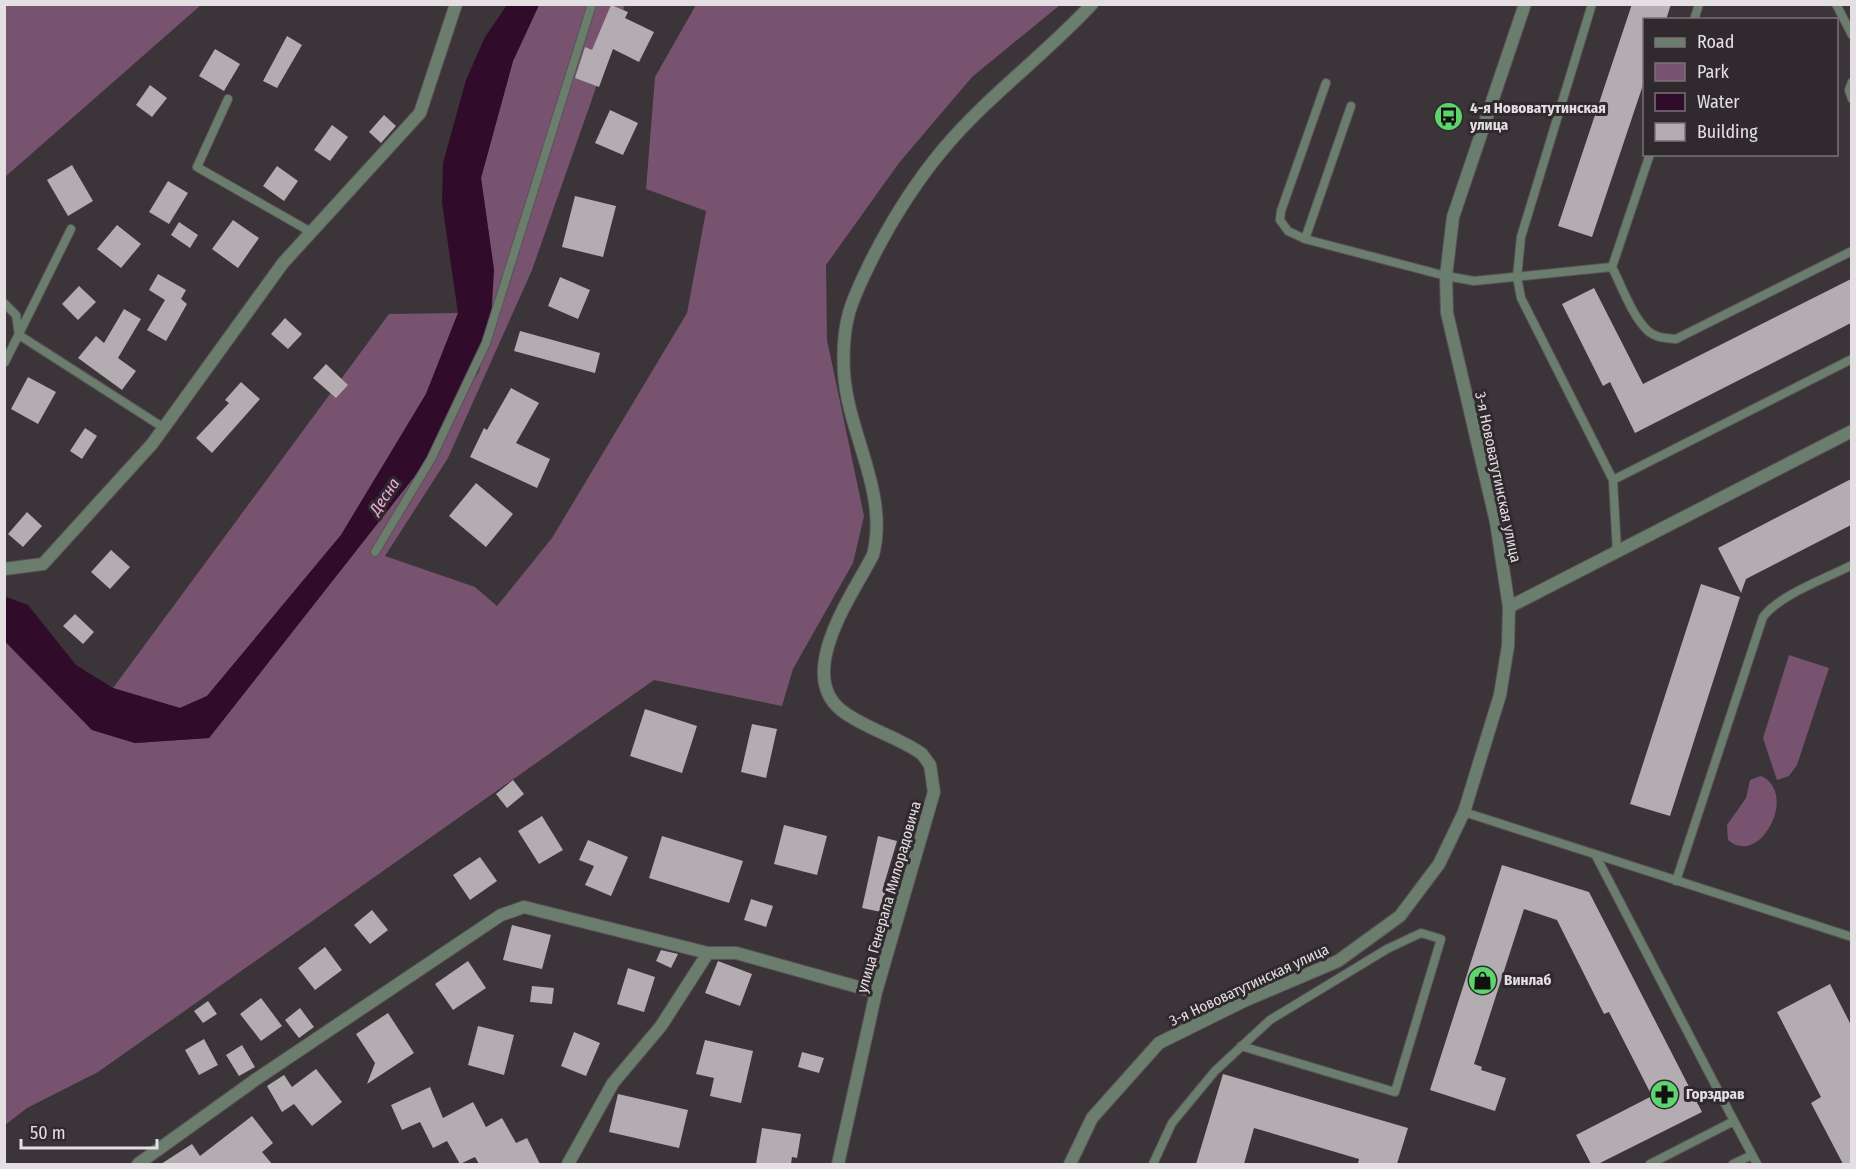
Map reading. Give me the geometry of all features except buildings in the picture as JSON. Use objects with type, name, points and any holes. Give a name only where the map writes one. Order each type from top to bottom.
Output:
[{"type":"street","points":[[4,569],[43,564],[164,428],[283,263],[420,113],[456,4]]},
{"type":"street","name":"улица Генерала Милорадовича","points":[[838,1164],[876,992],[932,806],[934,786],[930,765],[922,754],[843,711],[835,704],[824,675],[826,650],[831,635],[873,555],[877,541],[876,510],[845,379],[845,322],[855,293],[883,237],[945,147],[1092,4]]},
{"type":"street","name":"3-я Нововатутинская улица","points":[[1070,1164],[1092,1118],[1159,1044],[1244,1001],[1338,961],[1400,916],[1439,864],[1464,812],[1500,694],[1508,646],[1509,607],[1496,522],[1447,313],[1446,276],[1453,217],[1525,4]]},
{"type":"street","points":[[1509,607],[1851,431]]},
{"type":"street","points":[[138,1164],[255,1080],[501,915],[524,907],[708,953],[736,953],[876,992]]},
{"type":"street","points":[[568,1164],[613,1083],[661,1026],[708,953]]},
{"type":"lane","points":[[375,552],[431,459],[486,343],[592,4]]},
{"type":"lane","points":[[1592,4],[1521,237],[1517,277],[1521,298],[1534,326],[1613,480],[1617,552]]},
{"type":"lane","points":[[1836,4],[1851,35]]},
{"type":"lane","points":[[1326,82],[1281,211],[1283,225],[1305,239],[1446,276],[1474,281],[1612,267]]},
{"type":"lane","points":[[1851,82],[1849,90],[1851,99]]},
{"type":"lane","points":[[228,99],[197,167],[311,232]]},
{"type":"lane","points":[[1305,239],[1351,106]]},
{"type":"lane","points":[[1649,156],[1612,267],[1648,332],[1660,338],[1676,339],[1851,251]]},
{"type":"lane","points":[[5,362],[71,229]]},
{"type":"lane","points":[[4,303],[16,315],[19,335],[164,428]]},
{"type":"lane","points":[[1613,480],[1851,359]]},
{"type":"lane","points":[[1676,881],[1763,617],[1768,609],[1851,565]]},
{"type":"lane","points":[[1464,812],[1851,937]]},
{"type":"lane","points":[[1596,856],[1757,1164]]},
{"type":"lane","points":[[1153,1164],[1172,1123],[1215,1071],[1241,1046],[1270,1020],[1387,949],[1421,933],[1441,939],[1395,1092],[1241,1046]]},
{"type":"lane","points":[[1650,1164],[1734,1121]]},
{"type":"lane","points":[[1733,1164],[1752,1155]]},
{"type":"green space","points":[[5,4],[201,4],[201,5],[5,177]]},
{"type":"green space","points":[[539,5],[625,5],[532,270],[448,458],[385,556],[475,587],[497,606],[552,538],[687,313],[706,211],[646,189],[655,77],[696,5],[1060,5],[972,77],[899,163],[826,265],[827,340],[864,516],[853,563],[793,669],[782,706],[654,680],[98,1072],[27,1108],[5,1125],[4,641],[92,730],[135,743],[209,738],[418,472],[494,270],[481,178],[513,61]]},
{"type":"green space","points":[[458,313],[426,394],[341,535],[207,696],[180,708],[113,688],[389,314]]},
{"type":"green space","points":[[1789,655],[1829,668],[1797,765],[1789,776],[1777,780],[1763,738]]},
{"type":"green space","points":[[1761,776],[1772,785],[1776,797],[1776,811],[1763,837],[1752,844],[1740,846],[1728,840],[1727,825],[1746,798],[1750,780]]},
{"type":"water","name":"Десна","points":[[507,5],[539,5],[513,61],[481,178],[494,270],[491,322],[479,371],[418,472],[209,738],[135,743],[92,730],[5,641],[4,596],[28,605],[76,665],[113,688],[180,708],[207,696],[341,535],[426,394],[458,313],[442,203],[443,163],[466,80],[485,37]]},
{"type":"place","name":"4-я Нововатутинская улица","points":[[1449,117]]},
{"type":"place","name":"Винлаб","points":[[1483,980]]},
{"type":"place","name":"Горздрав","points":[[1665,1094]]}]
